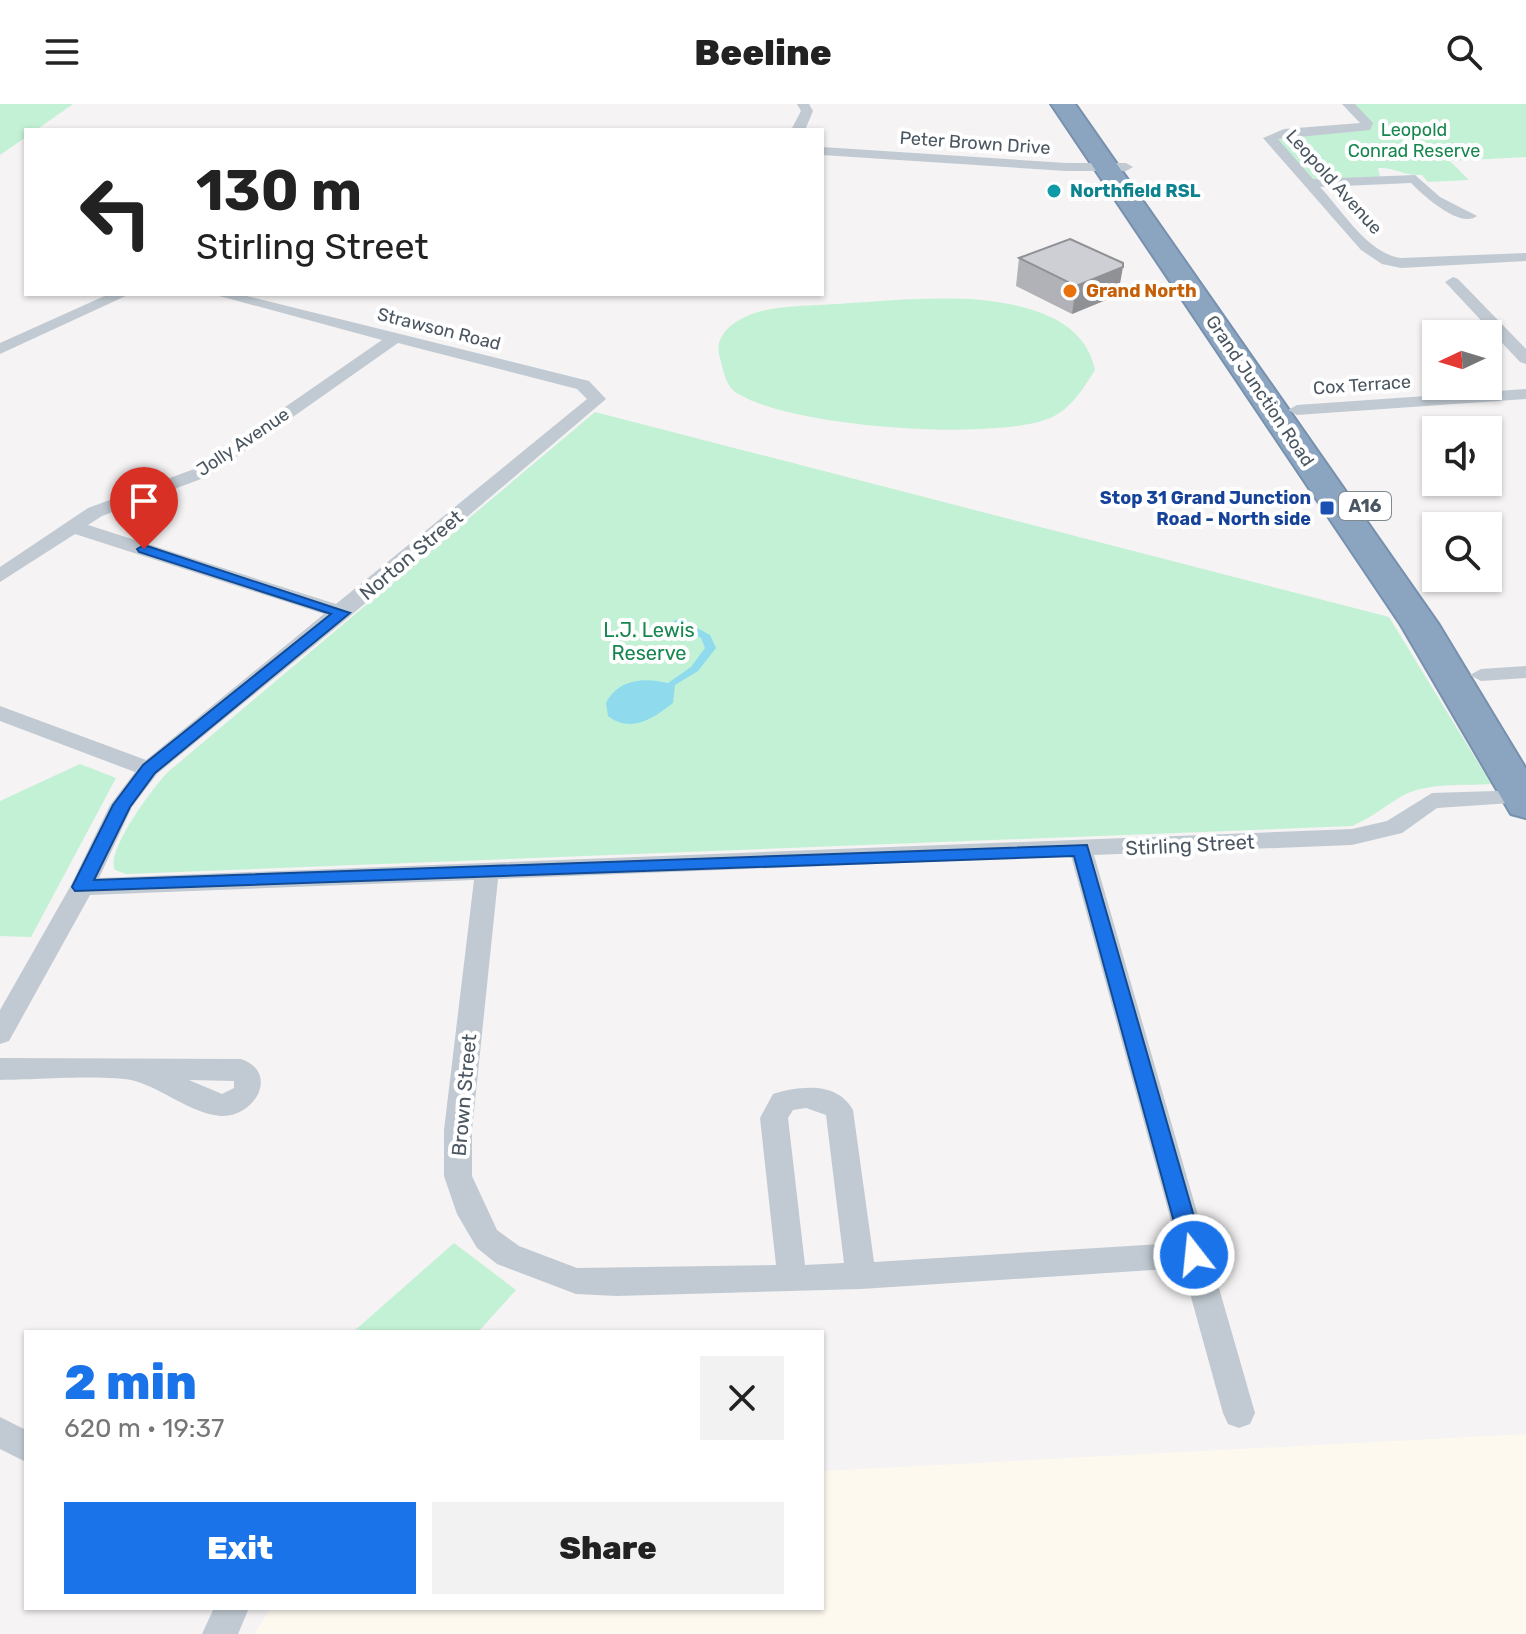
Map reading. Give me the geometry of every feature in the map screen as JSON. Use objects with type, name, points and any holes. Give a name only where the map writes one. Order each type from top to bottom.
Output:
[{"type":"highway","name":"Grand Junction Road","points":[[1063,104],[1116,167],[1286,411],[1481,675],[1526,750]]},
{"type":"highway","name":"Grand Junction Road","points":[[1081,104],[1116,167]]},
{"type":"highway","name":"Grand Junction Road","points":[[1286,411],[1524,799]]},
{"type":"street","points":[[799,128],[807,111],[803,104]]},
{"type":"street","name":"Leopold Avenue","points":[[1348,104],[1367,123],[1365,127],[1284,133],[1270,138],[1366,247],[1387,261],[1401,263],[1526,257]]},
{"type":"street","name":"Peter Brown Drive","points":[[824,151],[1116,167]]},
{"type":"street","points":[[1308,183],[1415,179],[1435,200],[1470,216]]},
{"type":"street","points":[[1453,282],[1526,359]]},
{"type":"street","points":[[0,349],[118,296]]},
{"type":"street","name":"Strawson Road","points":[[228,296],[583,385],[597,399]]},
{"type":"street","name":"Jolly Avenue","points":[[0,576],[73,527],[116,503],[203,472],[395,338]]},
{"type":"street","name":"Cox Terrace","points":[[1286,411],[1526,394]]},
{"type":"street","name":"Norton Street","points":[[0,1034],[82,887],[122,805],[149,769],[342,613],[597,399]]},
{"type":"street","points":[[73,527],[342,613]]},
{"type":"street","points":[[1481,675],[1526,672]]},
{"type":"street","points":[[0,713],[149,769]]},
{"type":"street","name":"Stirling Street","points":[[82,887],[1352,837],[1394,827],[1432,801],[1524,799]]},
{"type":"street","points":[[1081,850],[1239,1413]]},
{"type":"street","name":"Brown Street","points":[[487,870],[458,1130],[458,1176],[472,1214],[487,1239],[508,1255],[538,1270],[576,1281],[792,1279],[1194,1255]]},
{"type":"street","points":[[0,1069],[134,1069]]},
{"type":"street","points":[[792,1279],[774,1118],[783,1102],[803,1096],[823,1098],[839,1110],[861,1276]]},
{"type":"street","points":[[0,1432],[24,1446]]},
{"type":"street","points":[[220,1634],[231,1610]]},
{"type":"shaded area","points":[[1526,1434],[1526,1634],[254,1634],[270,1610],[824,1610],[824,1471]]},
{"type":"green space","points":[[0,104],[73,104],[39,128],[24,128],[24,138],[0,155]]},
{"type":"green space","name":"Leopold Conrad Reserve","points":[[1351,104],[1526,104],[1526,157],[1450,161],[1469,180],[1428,182],[1422,175],[1384,168],[1378,168],[1380,177],[1307,177],[1276,140],[1288,135],[1367,129]]},
{"type":"green space","points":[[971,299],[1028,308],[1063,324],[1078,336],[1095,370],[1076,398],[1050,418],[1022,425],[984,429],[889,427],[796,414],[759,403],[734,391],[725,376],[719,349],[723,334],[742,318],[758,312],[787,307]]},
{"type":"green space","name":"L.J. Lewis Reserve","points":[[595,412],[1389,617],[1491,784],[1434,787],[1412,792],[1352,826],[126,874],[115,870],[114,861],[123,835],[168,772]]},
{"type":"green space","points":[[80,764],[116,778],[31,937],[0,936],[0,801]]},
{"type":"green space","points":[[454,1243],[516,1290],[480,1330],[355,1330]]},
{"type":"water","points":[[681,619],[710,635],[716,648],[698,671],[675,685],[673,703],[658,714],[634,724],[625,724],[608,716],[606,703],[617,689],[641,680],[668,683],[691,667],[705,648],[701,638],[673,621]]},
{"type":"building","points":[[1070,239],[1123,263],[1123,267],[1076,286],[1019,258]]},
{"type":"place","name":"Northfield RSL","points":[[1054,191]]},
{"type":"place","name":"Grand North","points":[[1070,291]]},
{"type":"place","name":"Stop 31 Grand Junction Road - North side","points":[[1327,508]]},
{"type":"route","points":[[144,549],[342,613],[149,769],[122,805],[82,887],[1081,850],[1194,1255]]}]
